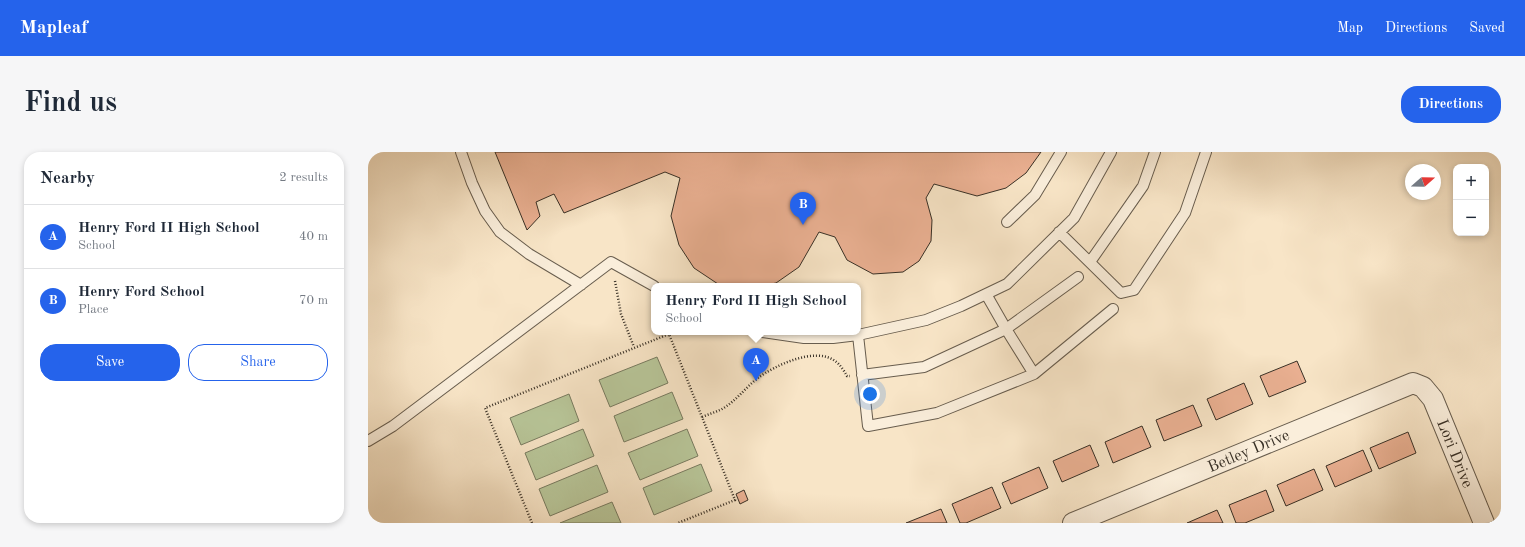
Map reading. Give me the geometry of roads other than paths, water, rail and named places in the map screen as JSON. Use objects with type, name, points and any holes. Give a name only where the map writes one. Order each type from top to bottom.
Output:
[{"type":"street","name":"Betley Drive","points":[[1072,523],[1408,384],[1418,384],[1423,386]]},
{"type":"street","name":"Lori Drive","points":[[1423,386],[1434,399],[1484,523]]},
{"type":"lane","points":[[461,152],[472,183],[485,210],[500,232],[529,254],[581,285]]},
{"type":"lane","points":[[1007,222],[1035,195],[1061,152]]},
{"type":"lane","points":[[861,334],[926,320],[1007,284],[1074,218],[1111,152]]},
{"type":"lane","points":[[1090,262],[1143,186],[1155,152]]},
{"type":"lane","points":[[1059,232],[1121,293],[1134,290],[1185,213],[1206,152]]},
{"type":"lane","points":[[368,441],[393,426],[611,262],[651,284]]},
{"type":"lane","points":[[862,375],[924,367],[1006,329],[1078,277]]},
{"type":"lane","points":[[986,294],[1034,374]]},
{"type":"lane","points":[[783,335],[804,338],[833,338],[858,335],[868,426],[937,413],[1034,374],[1113,309]]},
{"type":"place","name":"Henry Ford School","points":[[803,225]]},
{"type":"place","name":"Henry Ford II High School","points":[[756,381]]}]
